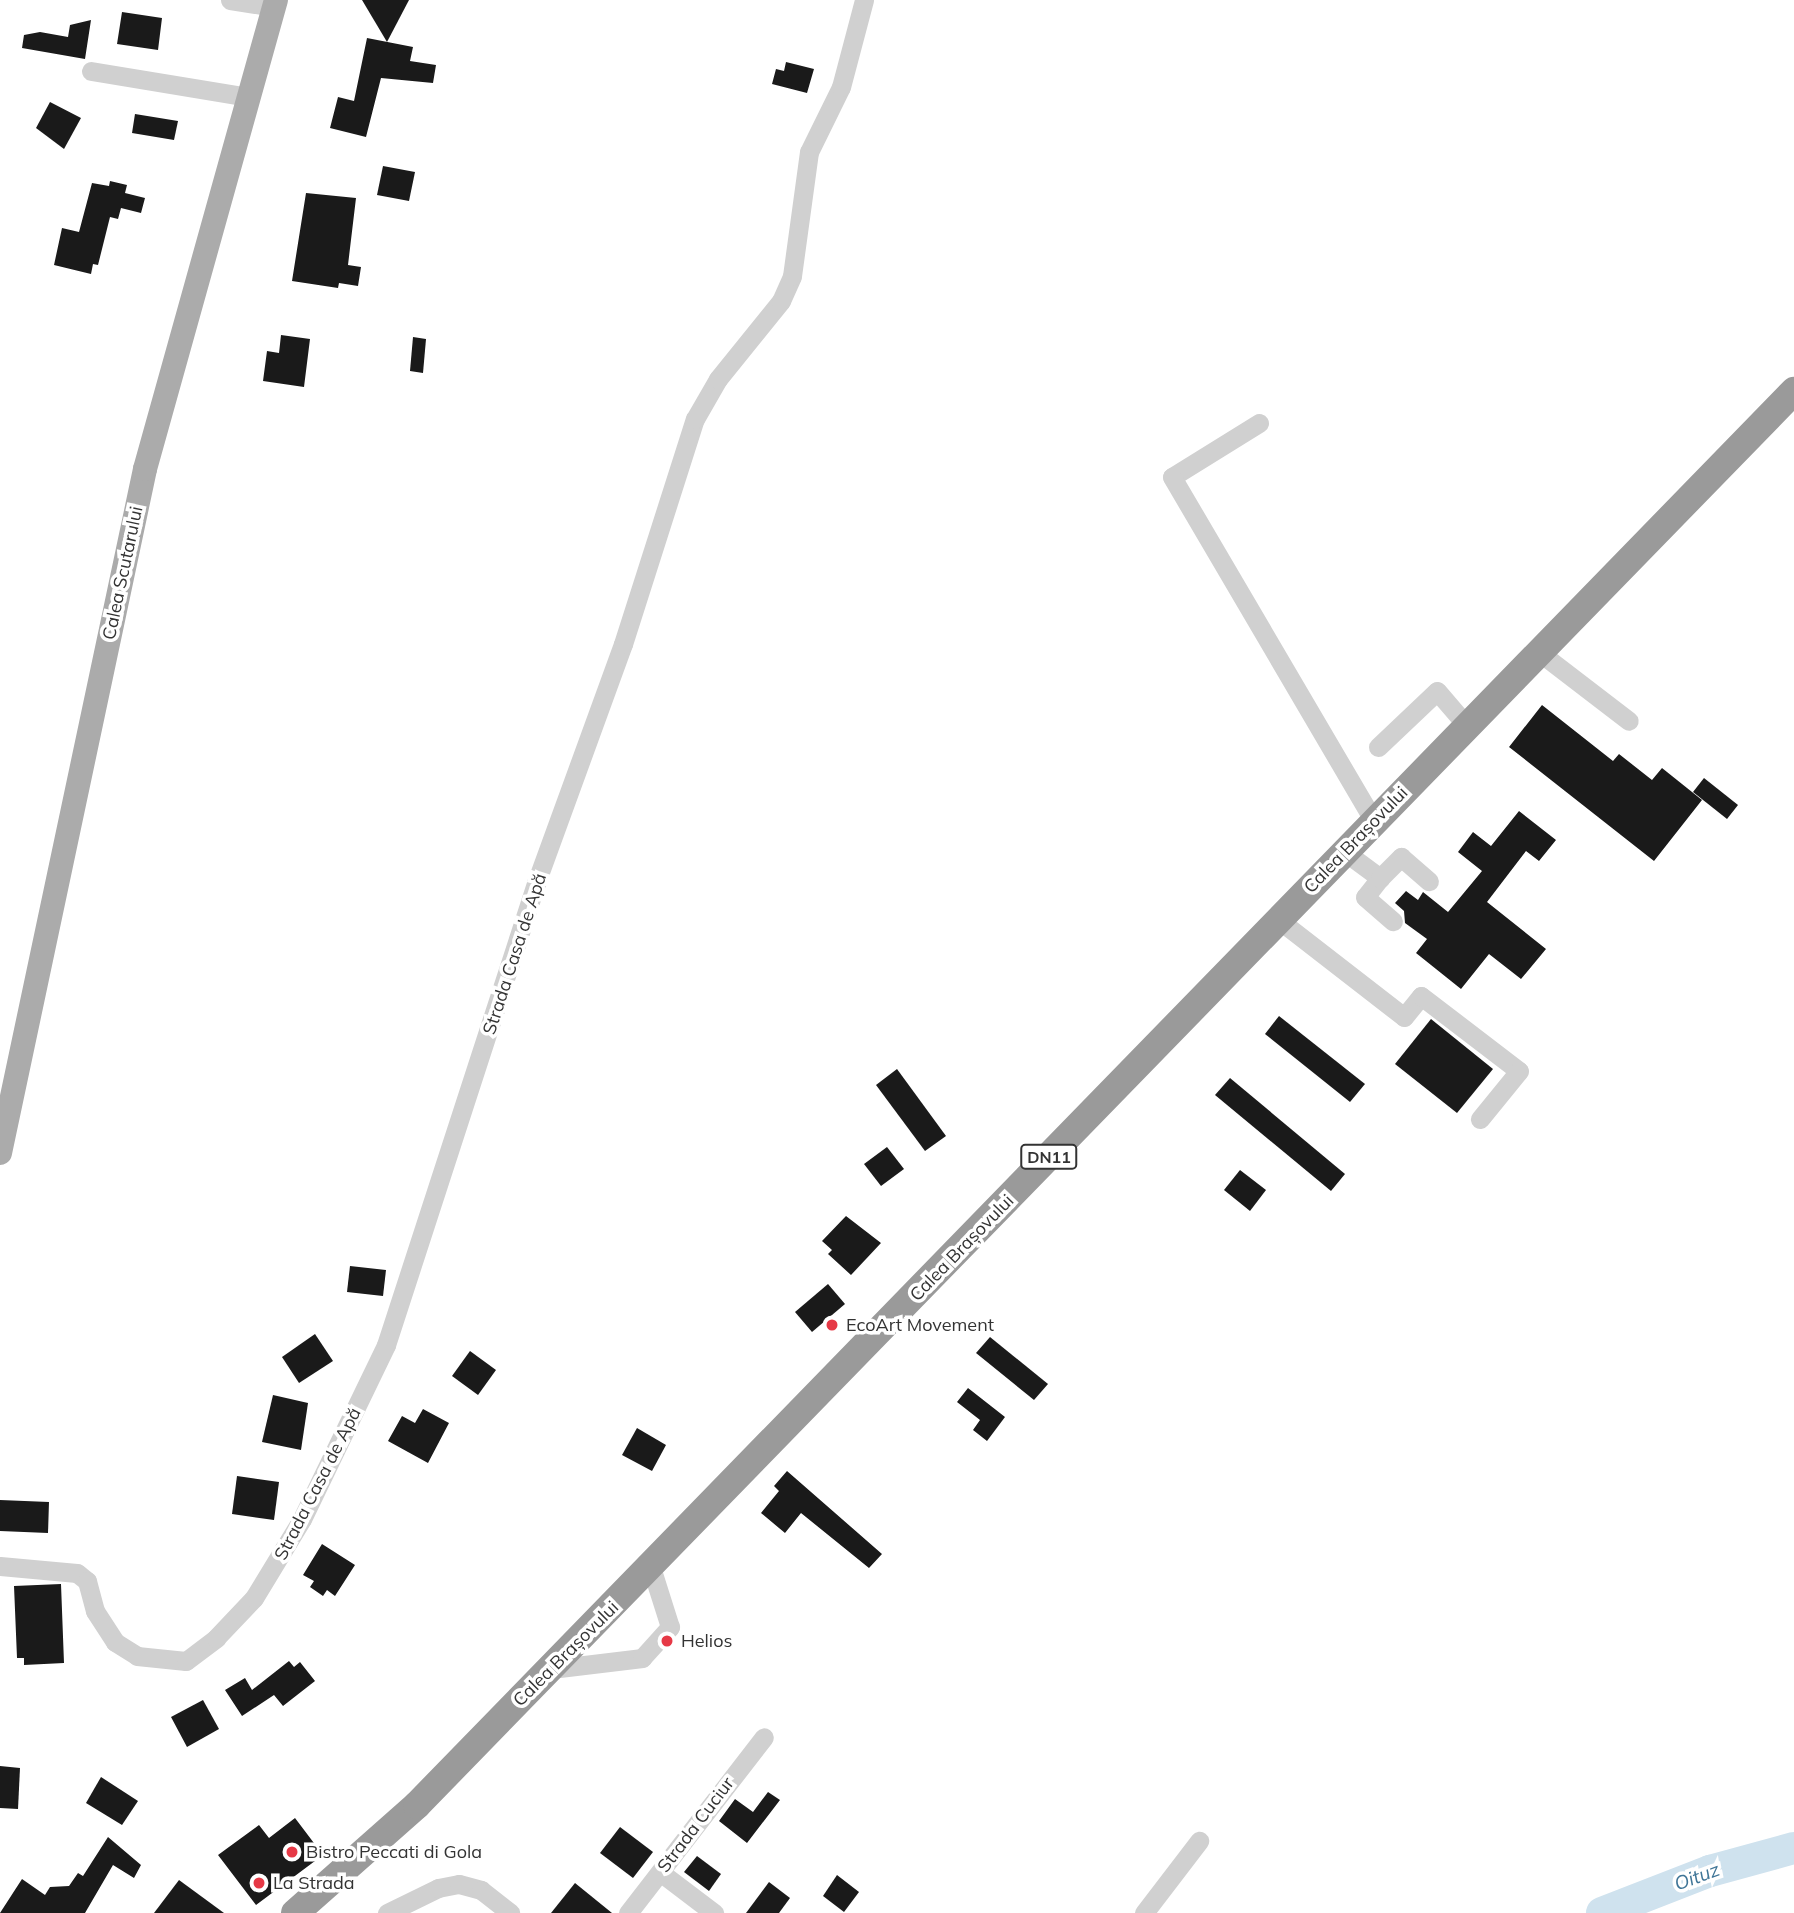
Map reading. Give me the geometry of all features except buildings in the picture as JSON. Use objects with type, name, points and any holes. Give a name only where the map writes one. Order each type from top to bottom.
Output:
[{"type":"highway","name":"Calea Brașovului","points":[[295,1913],[417,1805],[551,1669],[1794,391]]},
{"type":"main road","name":"Calea Scutarului","points":[[0,1153],[145,468],[275,4]]},
{"type":"street","points":[[230,0],[275,4]]},
{"type":"street","name":"Strada Casa de Apă","points":[[0,1566],[77,1573],[87,1581],[96,1611],[114,1642],[136,1656],[186,1661],[216,1639],[254,1598],[302,1519],[386,1345],[536,883],[623,644],[695,419],[718,379],[780,300],[792,276],[809,152],[841,87],[864,0]]},
{"type":"street","points":[[92,71],[248,97]]},
{"type":"street","points":[[1259,423],[1172,477],[1374,821]]},
{"type":"street","points":[[1539,652],[1629,721]]},
{"type":"street","points":[[1378,747],[1437,691],[1467,726]]},
{"type":"street","points":[[1345,852],[1380,878]]},
{"type":"street","points":[[1394,921],[1365,897],[1380,878],[1401,857],[1429,880]]},
{"type":"street","points":[[1279,920],[1404,1017],[1420,996],[1519,1071],[1480,1119]]},
{"type":"street","points":[[551,1669],[642,1658],[670,1627],[651,1567]]},
{"type":"street","name":"Strada Cuciur","points":[[628,1913],[764,1737]]},
{"type":"street","points":[[1144,1913],[1199,1841]]},
{"type":"street","points":[[660,1872],[713,1913]]},
{"type":"street","points":[[387,1913],[438,1888],[459,1884],[481,1890],[510,1913]]},
{"type":"waterway","name":"Oituz","points":[[1602,1913],[1710,1871],[1794,1848]]},
{"type":"place","name":"EcoArt Movement","points":[[832,1325]]},
{"type":"place","name":"Helios","points":[[667,1641]]},
{"type":"place","name":"Bistro Peccati di Gola","points":[[292,1852]]},
{"type":"place","name":"La Strada","points":[[259,1883]]}]
